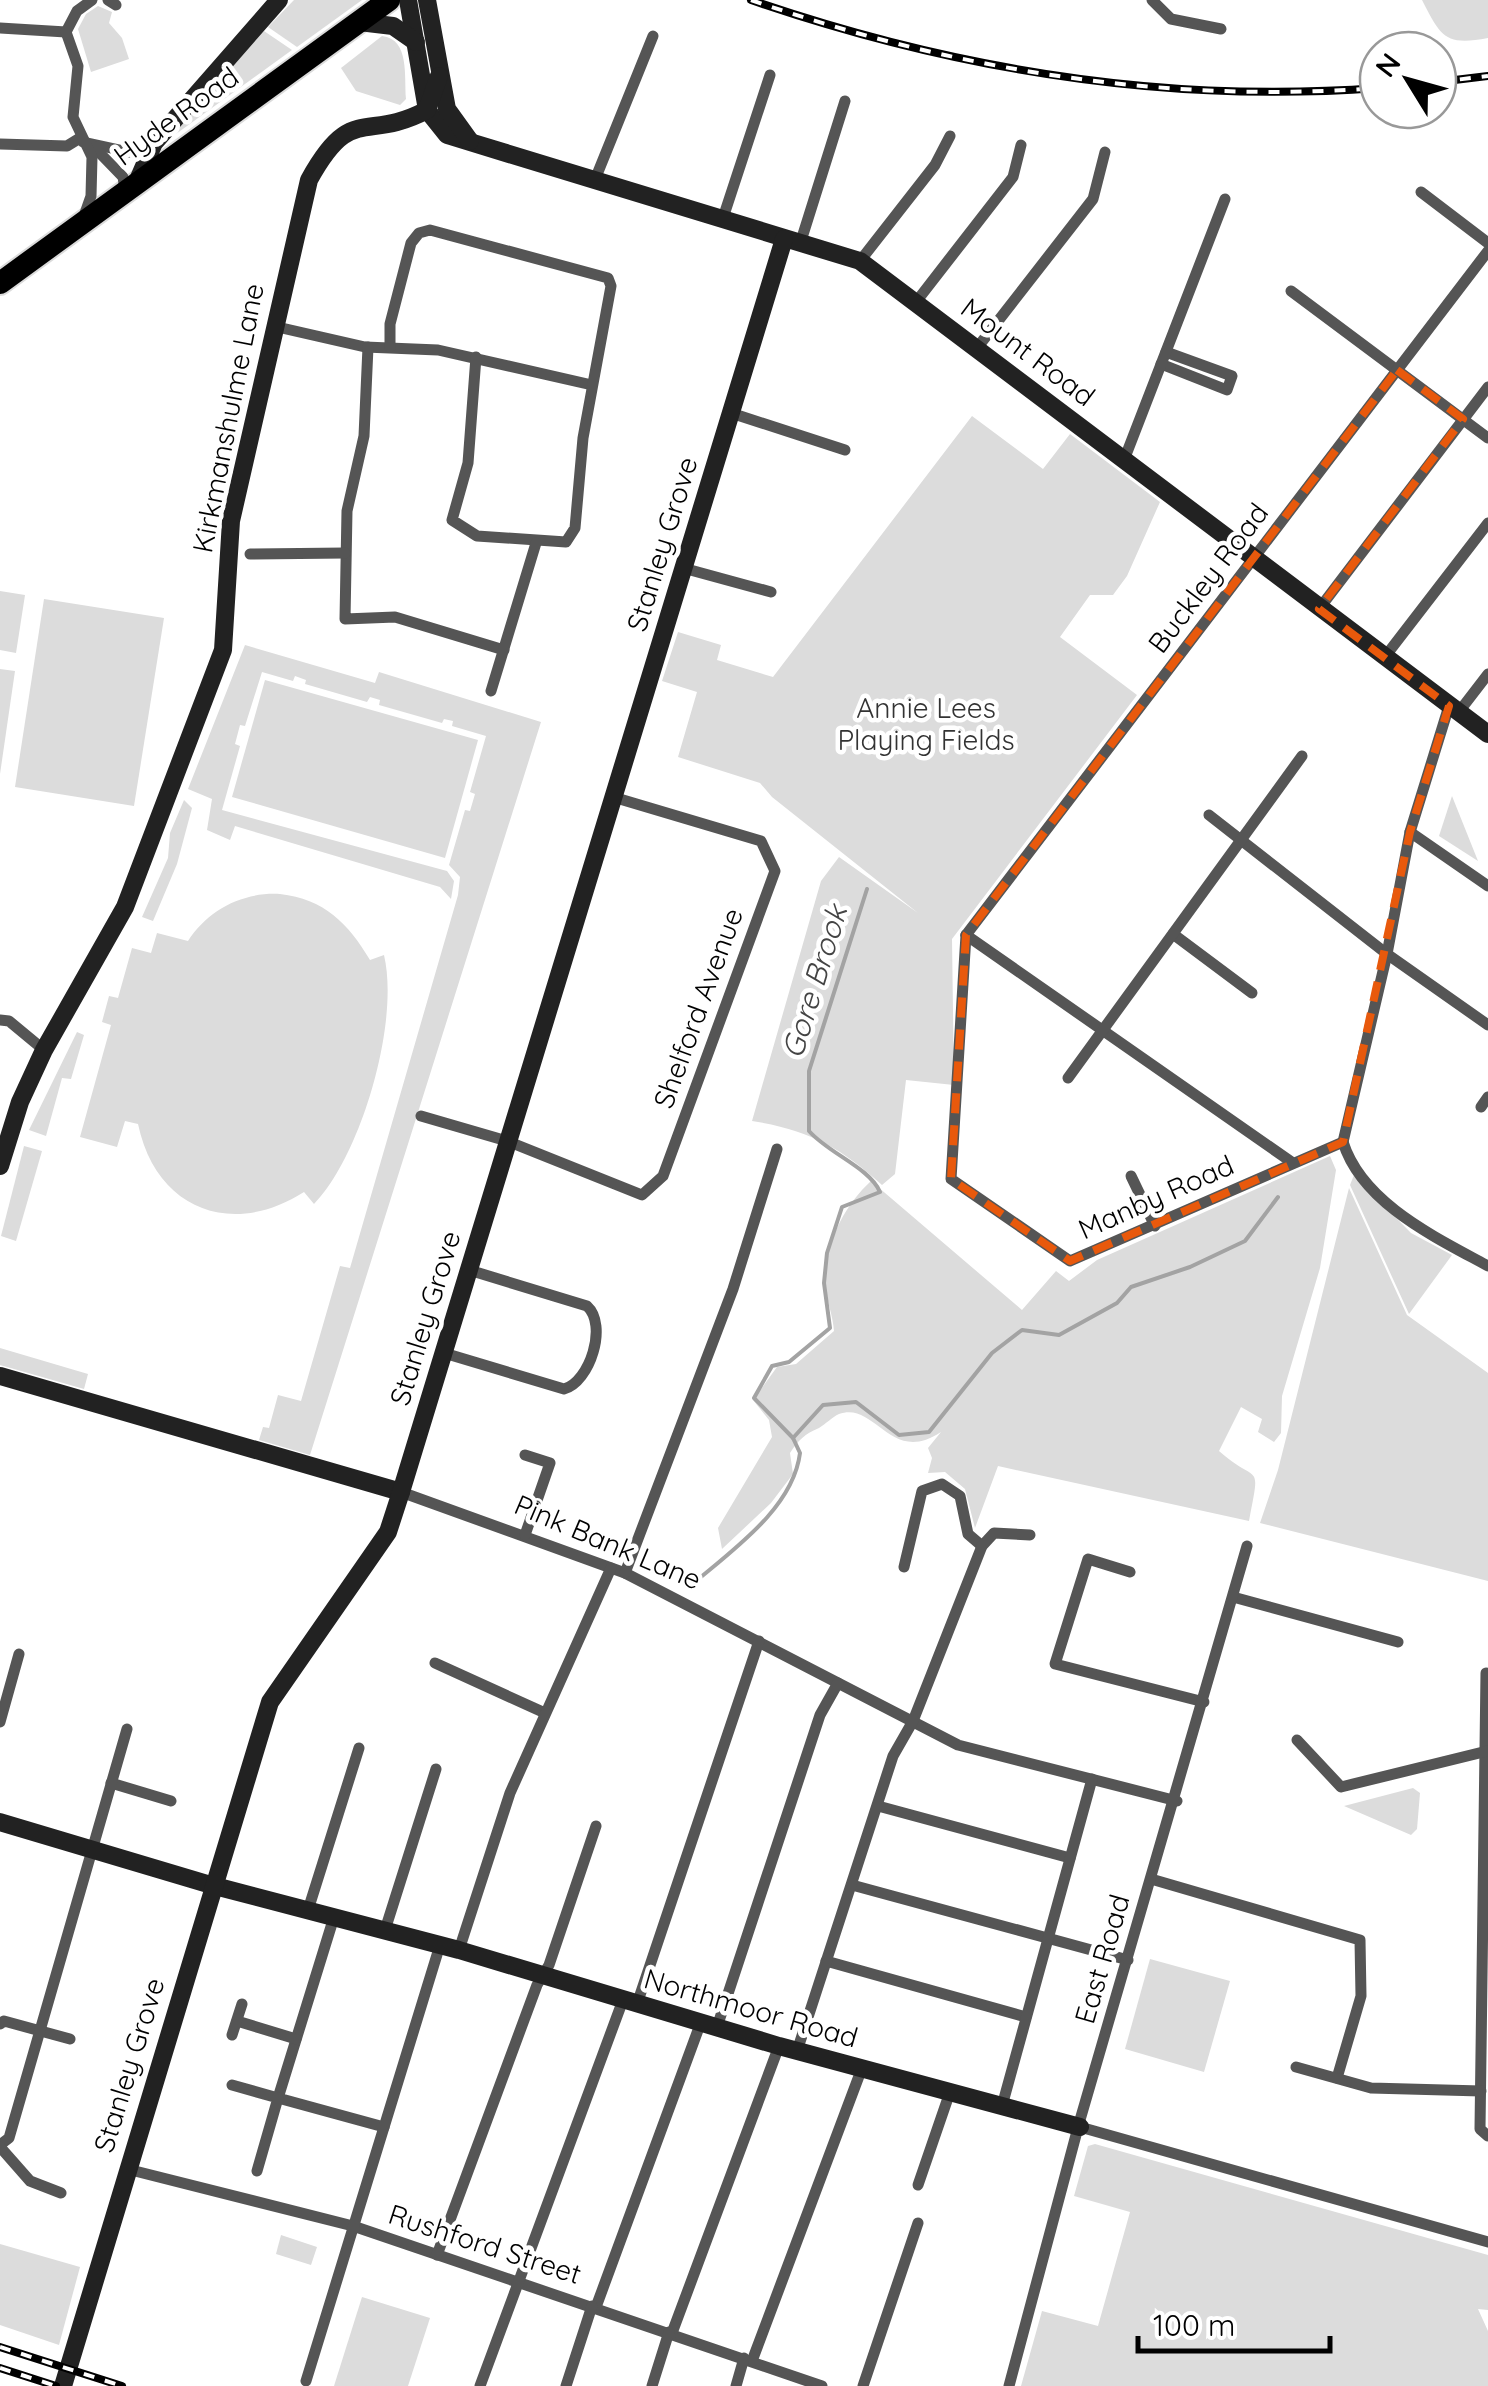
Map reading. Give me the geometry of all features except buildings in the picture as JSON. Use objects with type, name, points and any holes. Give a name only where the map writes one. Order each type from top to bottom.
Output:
[{"type":"highway","name":"Hyde Road","points":[[0,284],[132,185],[157,158],[389,0]]},
{"type":"street","points":[[66,32],[78,11],[92,0]]},
{"type":"street","points":[[0,144],[66,146],[85,142],[157,158],[279,0]]},
{"type":"street","points":[[408,0],[427,110]]},
{"type":"street","points":[[427,0],[438,76],[450,115],[470,141]]},
{"type":"street","points":[[1152,0],[1171,19],[1222,29]]},
{"type":"street","points":[[359,22],[393,26],[416,42]]},
{"type":"street","points":[[0,28],[66,32]]},
{"type":"street","points":[[66,32],[78,56],[73,117],[92,164],[90,196],[81,223]]},
{"type":"street","points":[[594,182],[653,36]]},
{"type":"street","points":[[722,221],[770,75]]},
{"type":"street","points":[[427,110],[433,104],[438,76]]},
{"type":"street","points":[[792,242],[845,101]]},
{"type":"street","name":"Mount Road","points":[[427,110],[441,130],[470,141],[860,261],[1488,734]]},
{"type":"street","name":"Kirkmanshulme Lane","points":[[0,1166],[20,1102],[44,1050],[125,906],[215,674],[228,630],[224,592],[230,521],[309,180],[321,158],[350,128],[398,124],[427,110]]},
{"type":"street","points":[[860,261],[935,165],[950,136]]},
{"type":"street","points":[[85,142],[132,185]]},
{"type":"street","points":[[916,302],[1013,176],[1021,146]]},
{"type":"street","points":[[976,348],[1093,199],[1105,152]]},
{"type":"street","points":[[1420,192],[1488,247]]},
{"type":"street","points":[[1124,460],[1224,199]]},
{"type":"street","points":[[390,347],[390,324],[411,244],[419,233],[430,230],[608,278],[611,286],[592,385],[576,528],[566,542],[536,543],[477,536],[452,520],[468,463],[476,357]]},
{"type":"street","name":"Stanley Grove","points":[[63,2386],[270,1702],[388,1532],[402,1492],[731,413],[792,242]]},
{"type":"street","name":"Buckley Road","points":[[966,935],[1488,247]]},
{"type":"street","points":[[1291,291],[1488,438]]},
{"type":"street","points":[[273,326],[368,347],[476,357],[592,385]]},
{"type":"street","points":[[368,347],[364,436],[347,511],[345,619],[395,617],[504,650]]},
{"type":"street","points":[[1164,358],[1232,376],[1226,390],[1164,358]]},
{"type":"street","points":[[1319,610],[1488,386]]},
{"type":"street","points":[[731,413],[845,450]]},
{"type":"street","points":[[1384,658],[1488,523]]},
{"type":"street","points":[[492,690],[536,543]]},
{"type":"street","points":[[250,554],[345,553]]},
{"type":"street","points":[[683,568],[771,592]]},
{"type":"street","points":[[1488,674],[1454,709],[1410,832],[1387,954],[1343,1142],[1351,1167],[1365,1184],[1425,1231],[1488,1266]]},
{"type":"street","points":[[1068,1078],[1302,756]]},
{"type":"street","name":"Shelford Avenue","points":[[507,1141],[642,1195],[664,1176],[775,871],[761,841],[613,797]]},
{"type":"street","points":[[1209,815],[1387,954],[1488,1024]]},
{"type":"street","points":[[1410,832],[1488,886]]},
{"type":"street","points":[[1173,934],[1252,992]]},
{"type":"street","points":[[966,935],[1105,1028],[1293,1163]]},
{"type":"street","name":"Manby Road","points":[[966,935],[951,1179],[1070,1261],[1343,1142]]},
{"type":"street","points":[[0,1020],[9,1021],[44,1050]]},
{"type":"street","points":[[421,1116],[507,1141]]},
{"type":"street","points":[[625,1573],[733,1289],[777,1149]]},
{"type":"street","points":[[1131,1176],[1156,1226]]},
{"type":"street","points":[[444,1353],[564,1389],[577,1386],[585,1375],[598,1325],[596,1314],[587,1306],[469,1270]]},
{"type":"street","name":"Pink Bank Lane","points":[[0,1376],[402,1492],[625,1573],[958,1745],[1177,1800]]},
{"type":"street","points":[[524,1536],[550,1463],[526,1454]]},
{"type":"street","points":[[904,1566],[922,1491],[942,1484],[960,1496],[968,1534],[982,1546]]},
{"type":"street","points":[[652,2386],[826,1962],[893,1756],[912,1721],[982,1546],[994,1533],[1030,1535]]},
{"type":"street","name":"East Road","points":[[1008,2386],[1247,1546]]},
{"type":"street","points":[[1130,1572],[1088,1559],[1055,1664],[1204,1702]]},
{"type":"street","points":[[458,1950],[510,1793],[611,1568]]},
{"type":"street","points":[[1233,1597],[1398,1642]]},
{"type":"street","points":[[480,2386],[630,2002],[759,1642]]},
{"type":"street","points":[[0,1722],[20,1654]]},
{"type":"street","points":[[435,1663],[545,1712]]},
{"type":"street","points":[[1484,2132],[1481,2090],[1485,2054],[1486,1673]]},
{"type":"street","points":[[566,2386],[594,2307],[709,2025],[820,1716],[838,1683]]},
{"type":"street","points":[[61,2193],[30,2182],[0,2146],[8,2138],[126,1728]]},
{"type":"street","points":[[1296,1740],[1341,1786],[1487,1751]]},
{"type":"street","points":[[308,1910],[358,1748]]},
{"type":"street","points":[[385,1930],[436,1770]]},
{"type":"street","points":[[1002,2106],[1092,1780]]},
{"type":"street","points":[[112,1783],[171,1801]]},
{"type":"street","points":[[878,1806],[1070,1858]]},
{"type":"street","name":"Northmoor Road","points":[[0,1822],[212,1886],[458,1950],[788,2048],[1488,2242]]},
{"type":"street","points":[[437,2255],[596,1826]]},
{"type":"street","points":[[1152,1879],[1360,1940],[1361,1996],[1337,2078]]},
{"type":"street","points":[[852,1884],[1128,1960]]},
{"type":"street","points":[[257,2171],[334,1917]]},
{"type":"street","points":[[306,2381],[440,1945]]},
{"type":"street","points":[[826,1962],[1026,2017]]},
{"type":"street","points":[[232,2035],[242,2004]]},
{"type":"street","points":[[237,2020],[296,2039]]},
{"type":"street","points":[[0,2024],[4,2021],[70,2039]]},
{"type":"street","points":[[1296,2067],[1371,2088],[1481,2090]]},
{"type":"street","points":[[736,2386],[862,2068]]},
{"type":"street","points":[[232,2084],[384,2128]]},
{"type":"street","points":[[918,2184],[950,2092]]},
{"type":"street","name":"Rushford Street","points":[[127,2169],[354,2226],[822,2386]]},
{"type":"street","points":[[863,2386],[918,2224]]},
{"type":"highlighted area","points":[[1397,370],[1463,419],[1319,609],[1449,706],[1410,832],[1343,1142],[1070,1261],[951,1179],[966,935]]},
{"type":"green space","points":[[294,0],[362,0],[297,47],[268,27]]},
{"type":"green space","points":[[1422,0],[1488,0],[1488,38],[1458,40],[1458,30],[1440,30]]},
{"type":"green space","points":[[98,6],[112,12],[109,23],[122,38],[129,59],[91,72],[78,29],[86,14]]},
{"type":"green space","points":[[264,31],[292,50],[176,134],[175,132]]},
{"type":"green space","points":[[382,36],[397,44],[404,60],[406,99],[400,105],[356,91],[341,68]]},
{"type":"green space","name":"Annie Lees Playing Fields","points":[[972,416],[1043,469],[1070,434],[1160,502],[1127,576],[1113,595],[1090,595],[1060,637],[1137,695],[952,939],[954,1085],[906,1080],[895,1174],[882,1185],[823,1142],[790,1129],[752,1121],[821,881],[839,857],[918,913],[772,797],[760,783],[678,757],[697,692],[662,681],[678,632],[721,645],[717,660],[773,677]]},
{"type":"green space","points":[[0,591],[25,595],[16,653],[0,650]]},
{"type":"green space","points":[[44,599],[164,618],[134,806],[15,787]]},
{"type":"green space","points":[[245,645],[375,683],[379,672],[541,722],[310,1455],[259,1440],[263,1427],[269,1428],[278,1395],[301,1401],[340,1266],[350,1268],[458,895],[460,877],[449,865],[465,810],[470,811],[475,794],[470,792],[486,736],[452,726],[453,721],[444,719],[442,723],[379,705],[380,700],[370,697],[367,702],[305,684],[306,680],[295,676],[293,681],[262,672],[245,726],[240,725],[235,744],[240,746],[222,810],[447,871],[454,881],[451,899],[440,887],[235,826],[230,840],[207,830],[212,799],[188,789]]},
{"type":"green space","points":[[0,669],[15,671],[0,774]]},
{"type":"green space","points":[[265,680],[478,740],[445,858],[232,797]]},
{"type":"green space","points":[[1452,796],[1478,861],[1439,836]]},
{"type":"green space","points":[[184,800],[192,808],[177,864],[153,921],[142,917],[168,858],[170,833]]},
{"type":"green space","points":[[280,894],[310,901],[333,915],[370,960],[384,955],[388,983],[381,1051],[373,1087],[347,1154],[314,1204],[304,1192],[277,1206],[250,1213],[225,1213],[201,1207],[179,1195],[161,1177],[147,1154],[138,1124],[125,1121],[117,1147],[80,1137],[111,1025],[102,1022],[109,996],[118,998],[132,948],[151,953],[157,933],[188,941],[205,920],[227,905],[252,896]]},
{"type":"green space","points":[[77,1032],[84,1035],[71,1079],[62,1078],[46,1136],[29,1130]]},
{"type":"green space","points":[[24,1146],[42,1151],[16,1241],[1,1236]]},
{"type":"green space","points":[[1330,1156],[1336,1170],[1320,1268],[1282,1396],[1281,1433],[1274,1442],[1258,1432],[1262,1419],[1241,1407],[1219,1451],[1253,1475],[1255,1488],[1249,1521],[998,1466],[975,1528],[965,1489],[945,1472],[928,1473],[932,1458],[928,1448],[941,1432],[909,1442],[852,1412],[836,1415],[799,1441],[790,1453],[793,1474],[771,1503],[722,1549],[718,1528],[772,1437],[769,1420],[753,1400],[777,1367],[796,1364],[834,1331],[826,1291],[828,1256],[844,1215],[871,1181],[1022,1310],[1056,1271],[1069,1281],[1097,1260]]},
{"type":"green space","points":[[1354,1175],[1411,1233],[1452,1255],[1409,1314],[1350,1185]]},
{"type":"green space","points":[[1349,1188],[1407,1315],[1488,1373],[1488,1581],[1260,1523],[1278,1470]]},
{"type":"green space","points":[[0,1348],[88,1374],[84,1389],[0,1365]]},
{"type":"green space","points":[[1413,1788],[1420,1793],[1417,1829],[1411,1835],[1344,1806]]},
{"type":"green space","points":[[1150,1959],[1230,1981],[1204,2072],[1125,2049]]},
{"type":"green space","points":[[1095,2144],[1488,2255],[1488,2310],[1478,2309],[1488,2331],[1488,2386],[1021,2386],[1042,2311],[1098,2326],[1130,2212],[1074,2196],[1088,2146]]},
{"type":"green space","points":[[281,2235],[317,2247],[311,2265],[276,2254]]},
{"type":"green space","points":[[0,2244],[80,2267],[59,2345],[0,2325]]},
{"type":"green space","points":[[362,2297],[430,2318],[408,2386],[334,2386]]},
{"type":"waterway","name":"Gore Brook","points":[[688,1588],[772,1512],[795,1474],[800,1453],[793,1438],[754,1398],[772,1366],[789,1362],[830,1328],[824,1283],[827,1253],[842,1207],[880,1192],[867,1175],[809,1131],[809,1071],[867,889]]},
{"type":"waterway","points":[[793,1438],[823,1405],[856,1402],[899,1435],[929,1432],[992,1353],[1022,1330],[1059,1335],[1117,1303],[1131,1287],[1190,1267],[1245,1241],[1278,1197]]},
{"type":"railway","points":[[751,0],[905,46],[1060,76],[1218,91],[1358,89]]},
{"type":"railway","points":[[1458,80],[1488,76]]},
{"type":"railway","points":[[0,2347],[122,2386]]},
{"type":"railway","points":[[0,2368],[56,2386]]}]
